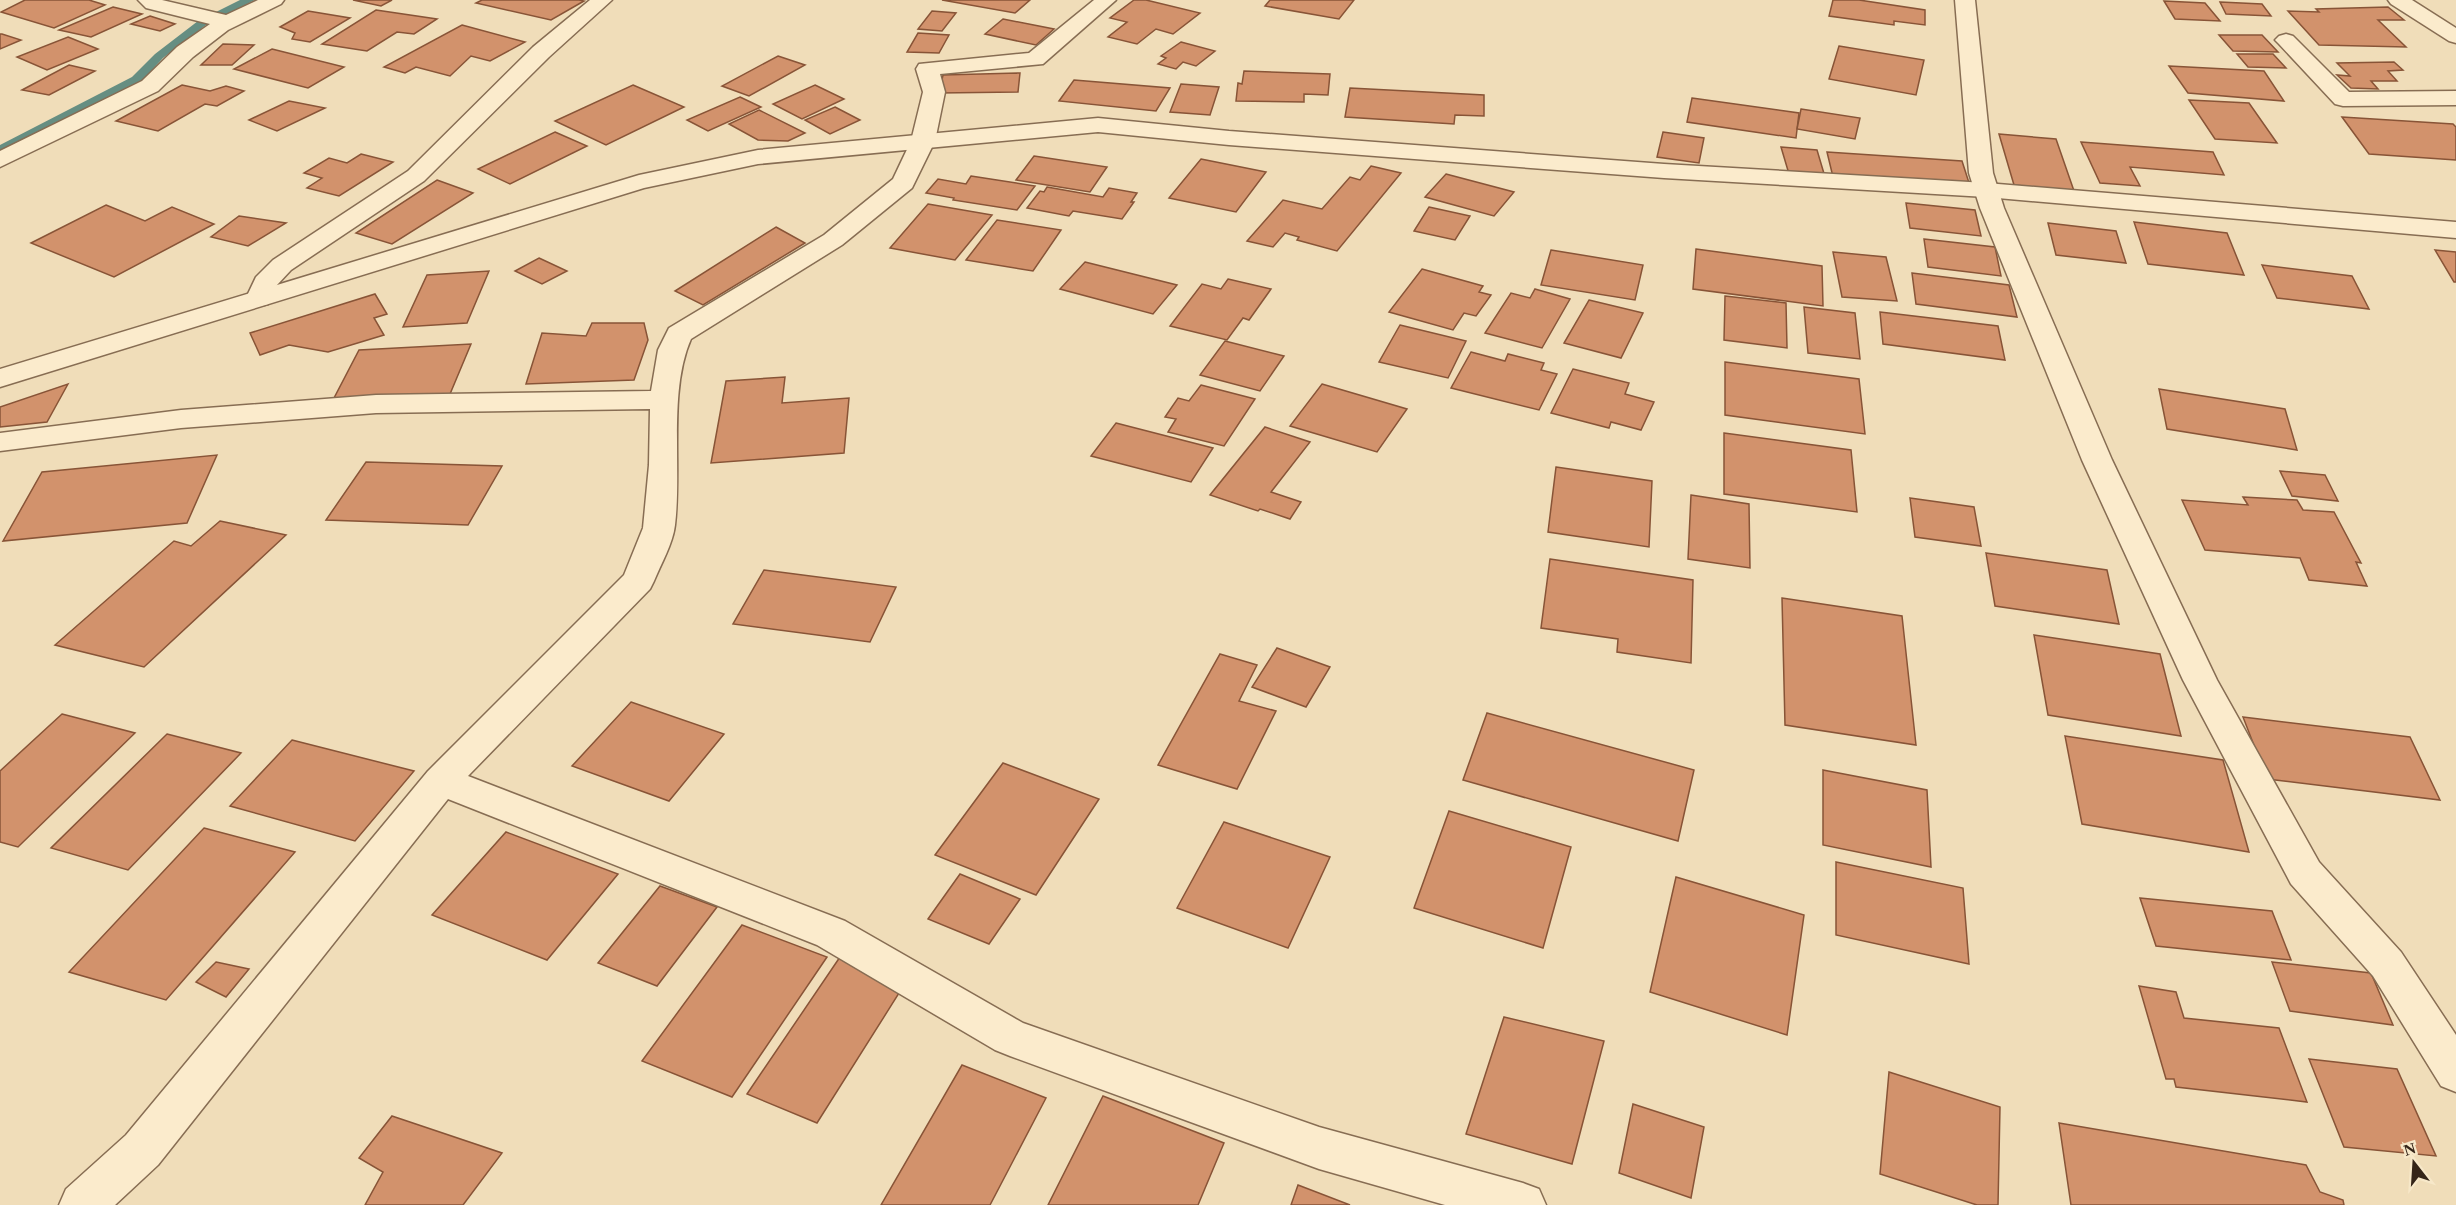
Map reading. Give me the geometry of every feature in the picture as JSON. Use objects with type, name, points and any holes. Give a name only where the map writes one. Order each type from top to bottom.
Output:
[{"type":"street","points":[[148,0],[153,4],[228,22]]},
{"type":"street","points":[[0,160],[150,86],[185,52],[228,22],[274,0]]},
{"type":"street","points":[[259,298],[265,283],[282,265],[416,176],[541,52],[602,0]]},
{"type":"street","points":[[82,1205],[142,1150],[441,781],[638,581],[659,528],[664,465],[664,400],[672,350],[679,334],[833,240],[903,183],[923,141],[934,92],[927,69],[1035,59],[1106,0]]},
{"type":"street","points":[[1965,0],[1981,173],[2097,460],[2200,680],[2305,873],[2387,964],[2456,1072]]},
{"type":"street","points":[[2398,0],[2456,37]]},
{"type":"street","points":[[2286,40],[2343,99],[2456,98]]},
{"type":"street","points":[[0,378],[639,182],[758,157],[1098,125],[1229,138],[1664,171],[1986,190],[2456,230]]},
{"type":"street","points":[[0,442],[181,418],[376,405],[664,400]]},
{"type":"street","points":[[441,781],[831,933],[1011,1037],[1319,1148],[1523,1205]]},
{"type":"building","points":[[25,0],[89,0],[105,5],[54,28],[1,12]]},
{"type":"building","points":[[353,0],[392,0],[381,6]]},
{"type":"building","points":[[482,0],[584,1],[551,20],[476,3]]},
{"type":"building","points":[[942,0],[1030,0],[1015,13]]},
{"type":"building","points":[[1134,0],[1146,0],[1200,13],[1173,34],[1156,29],[1137,44],[1108,37],[1127,22],[1110,18]]},
{"type":"building","points":[[1270,0],[1354,0],[1339,19],[1265,6]]},
{"type":"building","points":[[1833,0],[1859,0],[1925,10],[1925,25],[1894,21],[1894,25],[1829,16]]},
{"type":"building","points":[[2164,1],[2205,3],[2220,21],[2175,19]]},
{"type":"building","points":[[2220,2],[2262,4],[2271,16],[2226,14]]},
{"type":"building","points":[[113,7],[142,14],[91,37],[59,30]]},
{"type":"building","points":[[2388,7],[2404,20],[2378,20],[2406,47],[2319,45],[2288,11],[2319,12],[2316,9]]},
{"type":"building","points":[[376,10],[437,19],[414,34],[397,32],[367,51],[322,44]]},
{"type":"building","points":[[308,11],[350,18],[310,42],[292,39],[295,33],[280,27]]},
{"type":"building","points":[[932,11],[956,13],[942,31],[918,29]]},
{"type":"building","points":[[150,16],[175,24],[160,31],[131,24]]},
{"type":"building","points":[[1003,19],[1054,29],[1036,45],[985,34]]},
{"type":"building","points":[[462,25],[525,42],[490,61],[471,56],[450,76],[416,67],[405,73],[384,67]]},
{"type":"building","points":[[918,33],[949,35],[939,53],[907,52]]},
{"type":"building","points":[[0,34],[2,34],[21,40],[0,49]]},
{"type":"building","points":[[2219,35],[2262,35],[2278,52],[2233,51]]},
{"type":"building","points":[[68,37],[98,49],[47,70],[17,57]]},
{"type":"building","points":[[1181,42],[1215,51],[1196,66],[1183,62],[1176,69],[1158,64],[1166,58],[1161,56]]},
{"type":"building","points":[[223,44],[254,45],[232,65],[201,65]]},
{"type":"building","points":[[1839,46],[1924,60],[1916,95],[1829,79]]},
{"type":"building","points":[[272,49],[344,67],[308,88],[234,69]]},
{"type":"building","points":[[2237,54],[2273,54],[2286,68],[2248,67]]},
{"type":"building","points":[[778,56],[805,65],[749,96],[722,86]]},
{"type":"building","points":[[2394,62],[2403,70],[2388,71],[2397,81],[2371,81],[2378,89],[2351,88],[2337,75],[2350,76],[2337,63]]},
{"type":"building","points":[[69,65],[95,71],[49,95],[22,90]]},
{"type":"building","points":[[2169,66],[2264,71],[2284,101],[2188,93]]},
{"type":"building","points":[[1244,71],[1330,74],[1328,95],[1304,94],[1304,102],[1236,101],[1238,83],[1242,84]]},
{"type":"building","points":[[1020,73],[1018,92],[939,93],[943,75]]},
{"type":"building","points":[[1074,80],[1170,88],[1156,111],[1059,101]]},
{"type":"building","points":[[1181,84],[1219,87],[1210,115],[1170,112]]},
{"type":"building","points":[[182,85],[210,91],[226,86],[244,91],[217,106],[205,104],[158,131],[116,121]]},
{"type":"building","points":[[633,85],[684,107],[606,145],[555,121]]},
{"type":"building","points":[[815,85],[844,99],[802,119],[773,104]]},
{"type":"building","points":[[1350,88],[1484,95],[1484,116],[1455,115],[1454,124],[1345,117]]},
{"type":"building","points":[[740,97],[761,107],[708,131],[687,120]]},
{"type":"building","points":[[1692,98],[1799,113],[1796,138],[1687,122]]},
{"type":"building","points":[[2189,100],[2249,103],[2277,143],[2215,139]]},
{"type":"building","points":[[289,101],[325,108],[277,131],[249,120]]},
{"type":"building","points":[[835,107],[860,120],[830,134],[805,120]]},
{"type":"building","points":[[1801,109],[1860,118],[1855,139],[1797,129]]},
{"type":"building","points":[[759,110],[805,133],[788,141],[758,140],[729,124]]},
{"type":"building","points":[[2342,117],[2453,124],[2456,127],[2456,160],[2369,154]]},
{"type":"building","points":[[555,132],[587,146],[510,184],[478,169]]},
{"type":"building","points":[[1663,132],[1704,138],[1699,163],[1657,157]]},
{"type":"building","points":[[1999,134],[2056,139],[2074,191],[2014,185]]},
{"type":"building","points":[[2081,142],[2213,152],[2224,175],[2130,167],[2140,186],[2100,183]]},
{"type":"building","points":[[1781,147],[1817,150],[1825,177],[1789,174]]},
{"type":"building","points":[[1827,152],[1962,161],[1970,186],[1833,177]]},
{"type":"building","points":[[361,154],[393,162],[339,196],[307,188],[322,178],[304,173],[329,158],[347,163]]},
{"type":"building","points":[[1034,156],[1107,167],[1090,192],[1016,180]]},
{"type":"building","points":[[1201,159],[1266,172],[1236,212],[1169,198]]},
{"type":"building","points":[[1371,166],[1401,173],[1337,251],[1297,240],[1299,237],[1285,233],[1273,247],[1247,241],[1283,200],[1322,209],[1350,177],[1360,180]]},
{"type":"building","points":[[1446,174],[1514,192],[1494,216],[1425,197]]},
{"type":"building","points":[[971,176],[1035,186],[1017,210],[953,200],[954,198],[926,193],[938,179],[966,184]]},
{"type":"building","points":[[437,180],[473,193],[392,244],[356,233]]},
{"type":"building","points":[[1047,187],[1103,197],[1109,188],[1137,193],[1131,202],[1134,202],[1122,219],[1073,211],[1069,216],[1027,208],[1040,191],[1044,192]]},
{"type":"building","points":[[1906,203],[1975,210],[1981,236],[1910,228]]},
{"type":"building","points":[[928,204],[992,215],[955,260],[890,248]]},
{"type":"building","points":[[106,205],[145,221],[172,207],[214,224],[114,277],[31,243]]},
{"type":"building","points":[[1429,207],[1470,216],[1455,240],[1414,231]]},
{"type":"building","points":[[239,216],[286,223],[248,246],[211,237]]},
{"type":"building","points":[[997,220],[1061,230],[1033,271],[966,260]]},
{"type":"building","points":[[2134,222],[2227,233],[2244,275],[2148,264]]},
{"type":"building","points":[[2048,223],[2116,231],[2126,263],[2056,255]]},
{"type":"building","points":[[776,227],[805,243],[703,305],[675,291]]},
{"type":"building","points":[[1924,239],[1995,247],[2001,276],[1928,267]]},
{"type":"building","points":[[1696,249],[1822,266],[1823,306],[1693,289]]},
{"type":"building","points":[[1551,250],[1643,265],[1635,300],[1541,285]]},
{"type":"building","points":[[2435,250],[2456,252],[2456,282],[2454,282]]},
{"type":"building","points":[[1833,252],[1886,257],[1897,301],[1842,297]]},
{"type":"building","points":[[539,258],[567,271],[542,284],[515,271]]},
{"type":"building","points":[[1085,262],[1177,285],[1153,314],[1060,289]]},
{"type":"building","points":[[2262,265],[2352,276],[2369,309],[2277,298]]},
{"type":"building","points":[[1422,269],[1483,286],[1479,292],[1491,295],[1476,316],[1464,313],[1453,330],[1389,312]]},
{"type":"building","points":[[489,271],[467,323],[403,327],[427,275]]},
{"type":"building","points":[[1912,273],[2009,285],[2017,317],[1916,304]]},
{"type":"building","points":[[1228,279],[1271,289],[1249,320],[1243,318],[1227,340],[1170,326],[1202,284],[1221,289]]},
{"type":"building","points":[[1535,289],[1570,299],[1542,348],[1485,333],[1511,293],[1530,298]]},
{"type":"building","points":[[375,294],[387,314],[374,318],[384,335],[328,352],[289,345],[260,355],[250,333]]},
{"type":"building","points":[[1725,296],[1786,303],[1787,348],[1724,340]]},
{"type":"building","points":[[1589,300],[1643,313],[1621,358],[1564,343]]},
{"type":"building","points":[[1804,307],[1855,313],[1860,359],[1808,353]]},
{"type":"building","points":[[1880,312],[1998,326],[2005,360],[1883,344]]},
{"type":"building","points":[[592,323],[644,323],[648,340],[634,380],[526,384],[542,333],[586,336]]},
{"type":"building","points":[[1400,325],[1466,341],[1448,378],[1379,362]]},
{"type":"building","points":[[1225,341],[1284,356],[1260,391],[1200,375]]},
{"type":"building","points":[[471,344],[450,394],[333,400],[359,350]]},
{"type":"building","points":[[1471,352],[1505,361],[1508,354],[1544,363],[1541,370],[1557,374],[1539,410],[1451,388]]},
{"type":"building","points":[[1725,362],[1859,379],[1865,434],[1725,415]]},
{"type":"building","points":[[1573,369],[1629,383],[1625,394],[1654,402],[1641,430],[1611,422],[1609,428],[1551,413]]},
{"type":"building","points":[[785,377],[782,403],[849,398],[844,453],[711,463],[726,381]]},
{"type":"building","points":[[68,384],[47,422],[0,427],[0,407]]},
{"type":"building","points":[[1322,384],[1407,409],[1377,452],[1290,426]]},
{"type":"building","points":[[1201,385],[1255,399],[1224,446],[1168,432],[1176,419],[1165,417],[1178,398],[1189,401]]},
{"type":"building","points":[[2159,389],[2285,409],[2297,450],[2167,429]]},
{"type":"building","points":[[1116,423],[1213,448],[1191,482],[1091,456]]},
{"type":"building","points":[[1265,427],[1310,442],[1271,492],[1301,502],[1290,519],[1210,495]]},
{"type":"building","points":[[1724,433],[1851,450],[1857,512],[1724,494]]},
{"type":"building","points":[[217,455],[187,523],[3,541],[42,472]]},
{"type":"building","points":[[366,462],[502,466],[468,525],[326,520]]},
{"type":"building","points":[[1556,467],[1652,481],[1649,547],[1548,532]]},
{"type":"building","points":[[2280,471],[2325,475],[2338,501],[2292,496]]},
{"type":"building","points":[[1691,495],[1749,504],[1750,568],[1688,559]]},
{"type":"building","points":[[2243,497],[2297,500],[2303,510],[2334,512],[2361,563],[2356,562],[2367,586],[2309,580],[2300,558],[2205,550],[2182,500],[2248,505]]},
{"type":"building","points":[[1910,498],[1974,507],[1981,546],[1915,537]]},
{"type":"building","points":[[220,521],[286,535],[144,667],[55,645],[174,541],[191,546]]},
{"type":"building","points":[[1986,553],[2107,570],[2119,624],[1995,606]]},
{"type":"building","points":[[1550,559],[1693,580],[1691,663],[1617,652],[1618,639],[1541,628]]},
{"type":"building","points":[[764,570],[896,587],[870,642],[733,624]]},
{"type":"building","points":[[1782,598],[1902,616],[1916,745],[1785,725]]},
{"type":"building","points":[[2034,635],[2160,654],[2181,736],[2048,715]]},
{"type":"building","points":[[1277,648],[1330,667],[1306,707],[1252,687]]},
{"type":"building","points":[[1220,654],[1257,665],[1239,701],[1276,711],[1237,789],[1158,765]]},
{"type":"building","points":[[631,702],[724,734],[669,801],[572,766]]},
{"type":"building","points":[[1487,713],[1694,770],[1678,841],[1463,780]]},
{"type":"building","points":[[62,714],[135,733],[18,847],[0,842],[0,771]]},
{"type":"building","points":[[2243,717],[2410,737],[2440,800],[2267,779]]},
{"type":"building","points":[[167,734],[241,753],[128,870],[51,848]]},
{"type":"building","points":[[2065,736],[2223,760],[2249,852],[2082,824]]},
{"type":"building","points":[[292,740],[414,771],[355,841],[230,806]]},
{"type":"building","points":[[1003,763],[1099,799],[1036,895],[935,855]]},
{"type":"building","points":[[1823,770],[1927,790],[1931,867],[1823,845]]},
{"type":"building","points":[[1449,811],[1571,847],[1543,948],[1414,908]]},
{"type":"building","points":[[1224,822],[1330,857],[1288,948],[1177,908]]},
{"type":"building","points":[[204,828],[295,852],[166,1000],[69,972]]},
{"type":"building","points":[[506,832],[618,874],[547,960],[432,915]]},
{"type":"building","points":[[1836,862],[1963,888],[1969,964],[1836,935]]},
{"type":"building","points":[[960,874],[1020,899],[989,944],[928,919]]},
{"type":"building","points":[[1676,877],[1804,915],[1787,1035],[1650,992]]},
{"type":"building","points":[[660,886],[717,907],[657,986],[598,963]]},
{"type":"building","points":[[2140,898],[2272,911],[2291,960],[2156,946]]},
{"type":"building","points":[[742,925],[827,957],[732,1097],[642,1061]]},
{"type":"building","points":[[840,957],[906,982],[817,1123],[747,1094]]},
{"type":"building","points":[[216,962],[249,969],[226,997],[196,982]]},
{"type":"building","points":[[2272,962],[2371,973],[2393,1025],[2290,1011]]},
{"type":"building","points":[[2139,986],[2176,992],[2184,1018],[2279,1028],[2307,1102],[2176,1087],[2174,1079],[2166,1079]]},
{"type":"building","points":[[1504,1017],[1604,1041],[1572,1164],[1466,1134]]},
{"type":"building","points":[[2309,1059],[2397,1069],[2436,1156],[2344,1147]]},
{"type":"building","points":[[962,1065],[1046,1098],[990,1205],[881,1205]]},
{"type":"building","points":[[1889,1072],[2000,1107],[1998,1205],[1977,1205],[1880,1174]]},
{"type":"building","points":[[1103,1096],[1224,1143],[1198,1205],[1048,1205]]},
{"type":"building","points":[[1633,1104],[1704,1127],[1691,1198],[1619,1173]]},
{"type":"building","points":[[392,1116],[502,1153],[463,1205],[365,1205],[383,1172],[359,1158]]},
{"type":"building","points":[[2059,1123],[2306,1165],[2320,1192],[2343,1200],[2344,1205],[2071,1205]]},
{"type":"building","points":[[1298,1185],[1350,1205],[1291,1205]]},
{"type":"waterway","points":[[0,150],[136,80],[159,56],[202,23],[249,0]]}]
